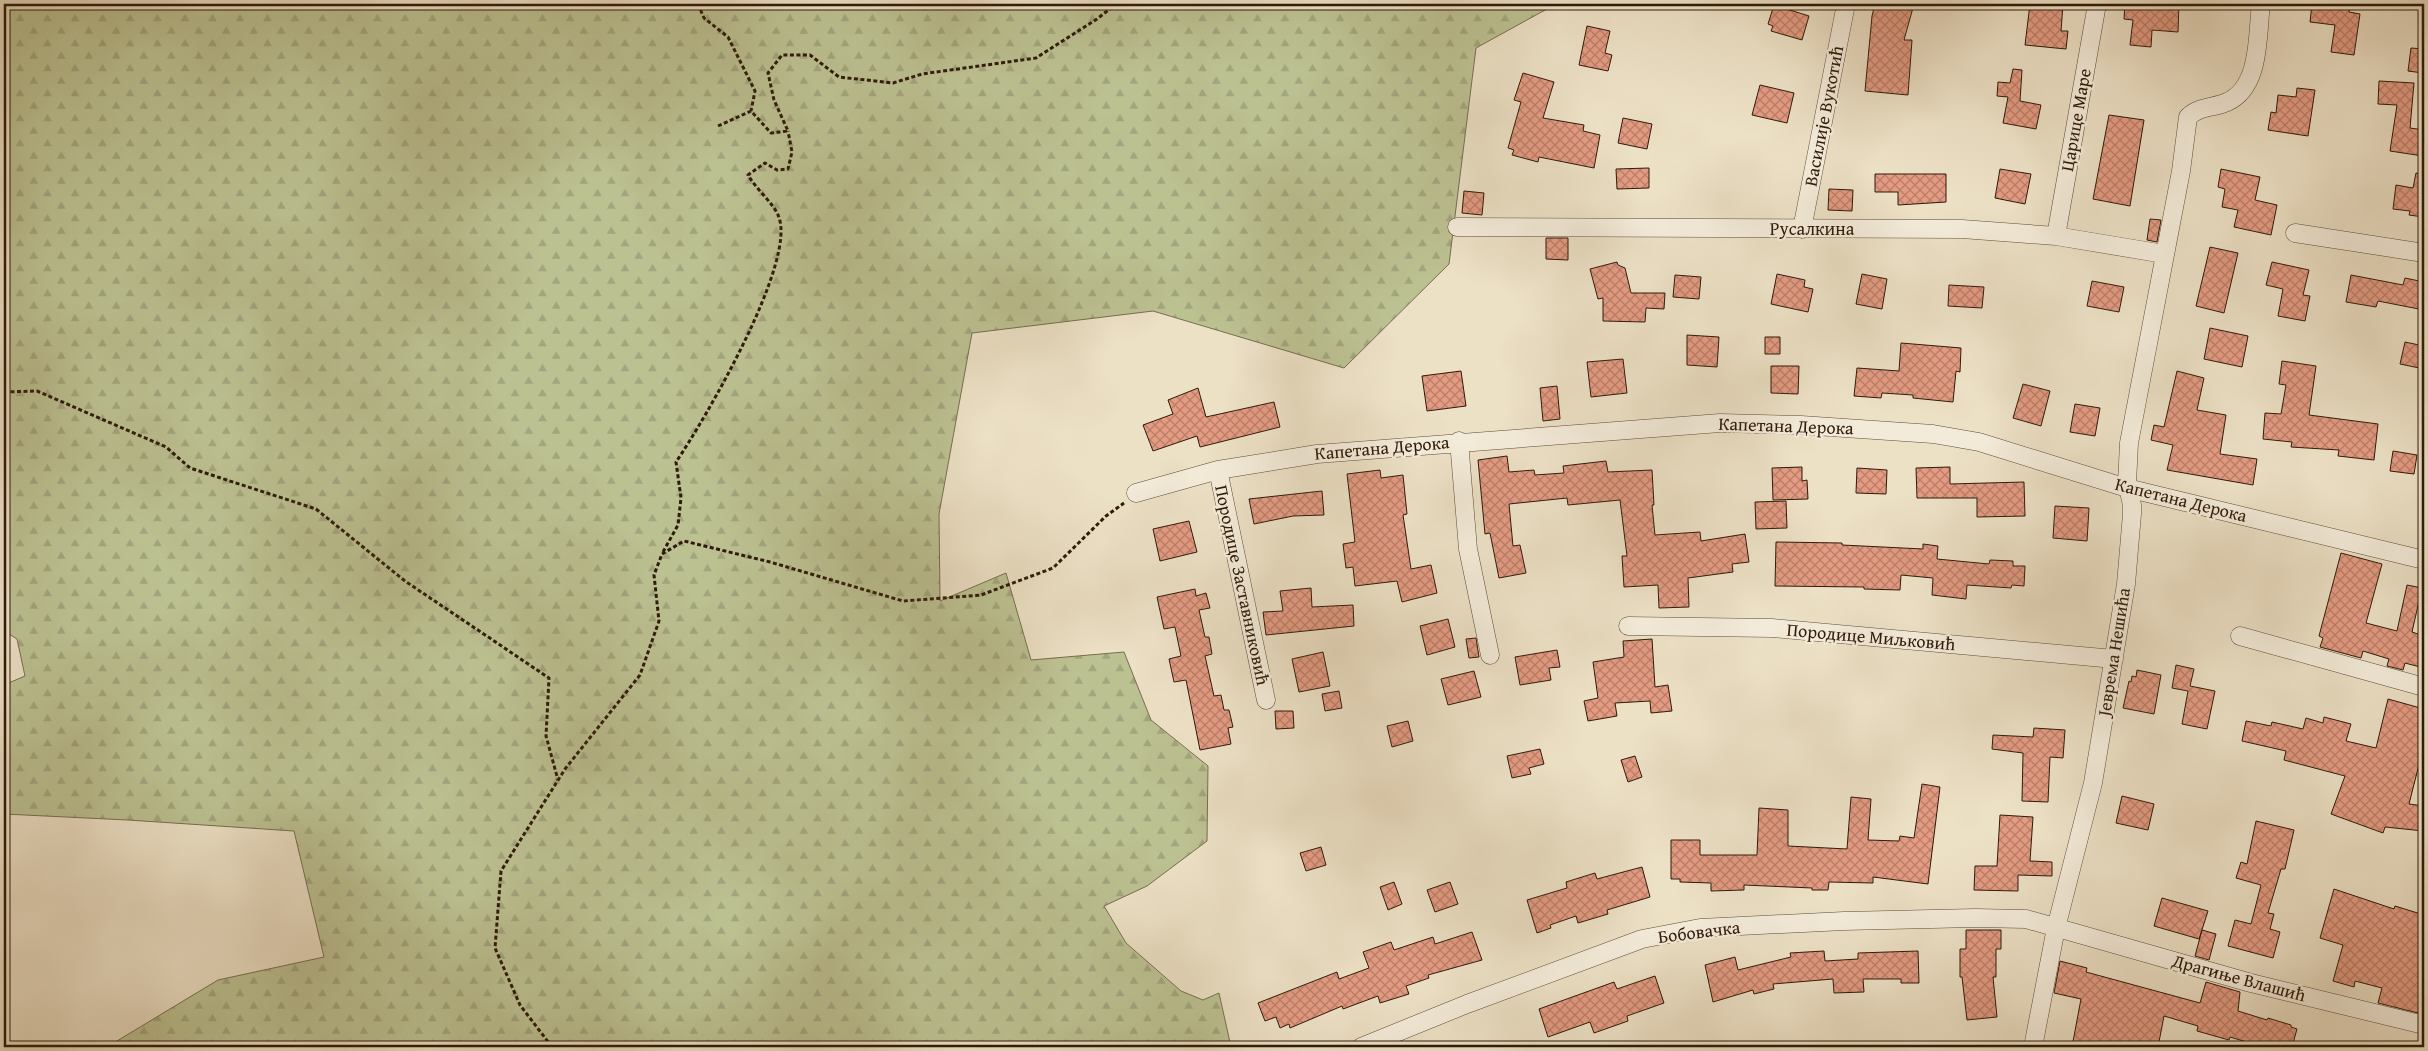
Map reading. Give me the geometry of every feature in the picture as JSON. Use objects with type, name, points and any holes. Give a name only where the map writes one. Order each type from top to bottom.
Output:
[{"type":"street","name":"Василије Вукотић","points":[[1802,229],[1846,4]]},
{"type":"street","name":"Царице Маре","points":[[2056,236],[2097,4]]},
{"type":"street","name":"Јеврема Нешића","points":[[2034,1047],[2056,928],[2092,783],[2114,659],[2126,584],[2132,514],[2131,496],[2127,488],[2129,443],[2181,171],[2188,117],[2202,108],[2227,102],[2241,93],[2251,75],[2261,4]]},
{"type":"street","name":"Русалкина","points":[[1457,227],[1962,229],[2056,236],[2164,254]]},
{"type":"street","points":[[2295,233],[2424,253]]},
{"type":"street","name":"Капетана Дерока","points":[[1136,493],[1218,470],[1317,454],[1459,441],[1720,423],[1801,425],[1933,434],[1979,442],[2127,488],[2424,560]]},
{"type":"street","points":[[1459,441],[1468,549],[1490,655]]},
{"type":"street","name":"Породице Заставниковић","points":[[1218,470],[1266,700]]},
{"type":"street","name":"Породице Миљковић","points":[[1628,626],[1772,628],[2114,659]]},
{"type":"street","points":[[2240,636],[2424,687]]},
{"type":"street","name":"Бобовачка","points":[[1361,1047],[1467,1004],[1642,939],[1700,928],[1844,921],[1975,918],[2026,919],[2056,928]]},
{"type":"street","name":"Драгиње Влашић","points":[[2056,928],[2251,983],[2424,1025]]},
{"type":"path","points":[[698,4],[704,18],[728,38],[755,91],[751,111]]},
{"type":"path","points":[[552,1047],[520,1005],[495,948],[501,871],[558,780],[640,674],[659,621],[654,576],[662,554],[678,525],[681,498],[676,462],[735,362],[766,296],[781,248],[778,215],[755,188],[748,175],[765,163],[777,170],[788,169],[792,152],[788,132],[774,100],[768,73],[782,55],[810,55],[839,77],[893,83],[922,74],[1036,58],[1097,19],[1116,4]]},
{"type":"path","points":[[718,126],[751,111]]},
{"type":"path","points":[[751,111],[771,133],[788,132]]},
{"type":"path","points":[[4,392],[37,391],[166,447],[190,468],[316,509],[405,581],[549,678],[546,736],[558,780]]},
{"type":"path","points":[[662,554],[684,541],[770,562],[903,601],[981,596],[1053,568],[1106,516],[1136,493]]},
{"type":"green space","points":[[4,4],[1556,4],[1476,48],[1449,264],[1344,368],[1153,311],[972,333],[939,514],[940,601],[1006,573],[1031,660],[1124,652],[1151,720],[1208,766],[1207,841],[1147,886],[1104,906],[1126,943],[1181,991],[1203,1000],[1219,993],[1231,1047],[107,1047],[218,980],[324,957],[294,831],[4,814],[4,685],[25,676],[17,639],[4,631]]},
{"type":"building","points":[[1875,4],[1914,4],[1904,40],[1912,40],[1908,95],[1865,91],[1872,16]]},
{"type":"building","points":[[2030,4],[2063,4],[2061,31],[2068,31],[2066,49],[2025,45]]},
{"type":"building","points":[[2125,4],[2179,4],[2178,32],[2152,30],[2151,47],[2130,45],[2133,20],[2124,19]]},
{"type":"building","points":[[2312,4],[2333,6],[2334,4],[2350,4],[2349,12],[2360,14],[2354,55],[2331,52],[2335,25],[2310,22]]},
{"type":"building","points":[[1774,5],[1809,16],[1802,40],[1771,31],[1773,26],[1768,24]]},
{"type":"building","points":[[1587,26],[1610,31],[1605,53],[1612,55],[1608,71],[1579,65]]},
{"type":"building","points":[[2411,48],[2424,49],[2423,73],[2408,71]]},
{"type":"building","points":[[2013,69],[2022,70],[2020,101],[2041,105],[2036,129],[2003,123],[2008,97],[1997,96],[1998,82],[2010,83]]},
{"type":"building","points":[[1523,73],[1554,82],[1543,118],[1584,125],[1583,131],[1600,135],[1594,168],[1539,157],[1538,162],[1512,155],[1514,150],[1508,148],[1521,102],[1514,100]]},
{"type":"building","points":[[2379,81],[2414,83],[2410,128],[2424,130],[2423,156],[2390,151],[2397,105],[2378,104]]},
{"type":"building","points":[[1760,85],[1794,93],[1787,123],[1752,115]]},
{"type":"building","points":[[2297,88],[2315,90],[2308,136],[2268,130],[2271,112],[2276,113],[2278,95],[2296,97]]},
{"type":"building","points":[[2109,115],[2144,120],[2130,206],[2093,199]]},
{"type":"building","points":[[1623,118],[1652,124],[1647,149],[1618,143]]},
{"type":"building","points":[[1649,168],[1649,188],[1617,189],[1616,169]]},
{"type":"building","points":[[2000,169],[2031,174],[2025,204],[1995,198]]},
{"type":"building","points":[[2221,169],[2260,177],[2255,200],[2277,205],[2271,235],[2234,227],[2238,210],[2222,207],[2225,189],[2218,187]]},
{"type":"building","points":[[2416,173],[2424,175],[2423,217],[2409,215],[2410,211],[2393,209],[2396,185],[2413,188]]},
{"type":"building","points":[[1875,174],[1946,174],[1946,202],[1898,205],[1898,192],[1875,192]]},
{"type":"building","points":[[1829,189],[1853,190],[1852,211],[1828,210]]},
{"type":"building","points":[[1464,191],[1484,193],[1482,215],[1462,213]]},
{"type":"building","points":[[2150,219],[2161,220],[2157,242],[2147,240]]},
{"type":"building","points":[[1546,238],[1568,238],[1568,260],[1546,259]]},
{"type":"building","points":[[2210,247],[2238,253],[2224,313],[2196,306]]},
{"type":"building","points":[[1617,262],[1618,265],[1625,268],[1631,293],[1665,293],[1664,309],[1646,308],[1645,322],[1603,321],[1603,298],[1598,299],[1590,269]]},
{"type":"building","points":[[2272,262],[2309,270],[2303,295],[2310,296],[2305,321],[2278,316],[2283,289],[2266,285]]},
{"type":"building","points":[[1777,274],[1805,280],[1804,287],[1813,289],[1808,312],[1771,304]]},
{"type":"building","points":[[1862,274],[1887,279],[1882,309],[1856,304]]},
{"type":"building","points":[[1675,275],[1701,277],[1699,299],[1673,297]]},
{"type":"building","points":[[2351,275],[2403,285],[2405,278],[2424,282],[2424,310],[2378,301],[2376,307],[2346,302]]},
{"type":"building","points":[[2092,281],[2124,287],[2119,312],[2087,306]]},
{"type":"building","points":[[1949,285],[1984,287],[1982,308],[1948,306]]},
{"type":"building","points":[[2210,328],[2248,336],[2242,367],[2204,359]]},
{"type":"building","points":[[1687,335],[1719,337],[1717,367],[1687,365]]},
{"type":"building","points":[[1765,337],[1780,337],[1780,354],[1765,354]]},
{"type":"building","points":[[2405,342],[2424,346],[2424,369],[2400,364]]},
{"type":"building","points":[[1901,343],[1961,348],[1960,372],[1956,371],[1953,402],[1913,398],[1913,395],[1882,393],[1881,398],[1854,396],[1857,368],[1899,371]]},
{"type":"building","points":[[1623,359],[1627,393],[1591,397],[1587,362]]},
{"type":"building","points":[[2282,361],[2316,366],[2309,415],[2378,424],[2374,460],[2338,456],[2339,450],[2291,447],[2292,442],[2263,439],[2265,413],[2281,414],[2286,385],[2279,384]]},
{"type":"building","points":[[1771,366],[1799,366],[1798,394],[1771,393]]},
{"type":"building","points":[[1461,371],[1466,406],[1427,411],[1422,376]]},
{"type":"building","points":[[2177,371],[2204,378],[2197,410],[2226,415],[2220,454],[2257,459],[2253,485],[2167,470],[2173,445],[2151,440],[2154,425],[2164,427]]},
{"type":"building","points":[[2023,384],[2050,391],[2041,426],[2013,418]]},
{"type":"building","points":[[1557,386],[1560,419],[1543,421],[1540,388]]},
{"type":"building","points":[[1198,388],[1206,417],[1274,402],[1280,427],[1200,447],[1197,436],[1153,451],[1143,425],[1173,414],[1168,400]]},
{"type":"building","points":[[2075,404],[2100,408],[2095,436],[2070,432]]},
{"type":"building","points":[[2393,451],[2417,455],[2414,474],[2390,471]]},
{"type":"building","points":[[1507,456],[1509,472],[1534,470],[1535,475],[1564,473],[1563,466],[1606,461],[1608,472],[1652,470],[1654,505],[1652,505],[1655,535],[1700,532],[1701,541],[1745,534],[1749,562],[1732,564],[1733,572],[1688,578],[1689,607],[1659,608],[1658,585],[1624,587],[1622,556],[1627,556],[1620,500],[1568,505],[1567,498],[1509,504],[1513,546],[1520,545],[1526,573],[1499,578],[1490,533],[1485,534],[1478,460]]},
{"type":"building","points":[[1802,467],[1802,481],[1807,480],[1808,499],[1773,500],[1772,468]]},
{"type":"building","points":[[1950,467],[1950,484],[2024,482],[2025,516],[1977,517],[1977,498],[1917,498],[1916,468]]},
{"type":"building","points":[[1857,468],[1887,470],[1886,494],[1856,493]]},
{"type":"building","points":[[1380,470],[1381,478],[1403,475],[1407,514],[1403,515],[1411,569],[1431,565],[1437,593],[1402,602],[1397,581],[1355,586],[1353,567],[1346,568],[1343,544],[1355,542],[1347,474]]},
{"type":"building","points":[[1322,491],[1324,515],[1293,516],[1254,524],[1249,499]]},
{"type":"building","points":[[1786,501],[1787,528],[1756,529],[1755,502]]},
{"type":"building","points":[[2055,506],[2089,508],[2087,541],[2053,538]]},
{"type":"building","points":[[1189,521],[1197,552],[1160,561],[1153,529]]},
{"type":"building","points":[[1776,542],[1842,543],[1842,545],[1923,549],[1923,544],[1938,546],[1937,559],[1989,564],[1990,560],[2013,561],[2013,566],[2025,566],[2024,586],[2012,585],[2011,588],[1967,585],[1966,599],[1932,595],[1933,578],[1901,575],[1900,590],[1864,589],[1864,587],[1775,586]]},
{"type":"building","points":[[2341,553],[2382,564],[2366,623],[2397,631],[2407,585],[2422,588],[2412,632],[2424,636],[2424,668],[2405,663],[2403,670],[2387,666],[2389,659],[2363,651],[2361,658],[2320,647],[2323,638],[2319,636]]},
{"type":"building","points":[[1311,588],[1312,607],[1353,605],[1354,626],[1266,635],[1263,612],[1283,611],[1280,591]]},
{"type":"building","points":[[1195,589],[1196,596],[1206,593],[1210,608],[1199,610],[1205,637],[1209,637],[1212,654],[1205,656],[1214,696],[1221,695],[1224,710],[1229,710],[1233,727],[1228,728],[1231,744],[1200,750],[1186,680],[1174,682],[1169,659],[1181,656],[1175,627],[1164,629],[1157,597]]},
{"type":"building","points":[[1448,619],[1455,647],[1427,655],[1420,626]]},
{"type":"building","points":[[1476,638],[1479,657],[1469,658],[1466,639]]},
{"type":"building","points":[[1652,639],[1655,687],[1668,685],[1672,711],[1651,713],[1650,701],[1615,703],[1617,716],[1588,721],[1584,701],[1598,698],[1593,662],[1624,657],[1623,641]]},
{"type":"building","points":[[1557,650],[1560,667],[1549,668],[1551,680],[1520,685],[1515,657]]},
{"type":"building","points":[[1323,652],[1330,686],[1299,692],[1292,659]]},
{"type":"building","points":[[2176,665],[2194,669],[2190,686],[2215,691],[2207,729],[2182,724],[2188,691],[2172,688]]},
{"type":"building","points":[[2137,670],[2161,675],[2154,714],[2123,708],[2129,681],[2131,682],[2132,676],[2136,677]]},
{"type":"building","points":[[1474,671],[1481,697],[1448,705],[1441,679]]},
{"type":"building","points":[[1339,691],[1342,708],[1325,711],[1322,694]]},
{"type":"building","points":[[2388,699],[2424,709],[2424,745],[2409,804],[2424,806],[2424,831],[2385,827],[2383,833],[2331,814],[2345,776],[2284,760],[2286,751],[2242,741],[2246,721],[2271,726],[2272,722],[2303,729],[2306,718],[2323,723],[2324,717],[2351,724],[2346,741],[2376,748]]},
{"type":"building","points":[[1275,711],[1293,711],[1294,728],[1276,729]]},
{"type":"building","points":[[1408,721],[1413,741],[1392,747],[1387,726]]},
{"type":"building","points":[[2034,728],[2065,730],[2063,758],[2050,757],[2048,802],[2022,801],[2023,753],[1992,749],[1993,735],[2033,737]]},
{"type":"building","points":[[1540,749],[1544,764],[1529,768],[1531,774],[1512,778],[1507,756]]},
{"type":"building","points":[[1635,756],[1642,777],[1628,782],[1621,760]]},
{"type":"building","points":[[1922,784],[1940,787],[1928,884],[1873,877],[1873,883],[1829,882],[1828,890],[1744,885],[1744,890],[1711,891],[1711,883],[1680,882],[1680,879],[1671,879],[1671,840],[1700,840],[1700,855],[1757,855],[1759,808],[1788,810],[1788,846],[1847,849],[1851,797],[1871,799],[1868,840],[1899,841],[1900,836],[1914,838]]},
{"type":"building","points":[[2122,796],[2154,804],[2148,830],[2116,823]]},
{"type":"building","points":[[2000,815],[2033,817],[2030,861],[2052,862],[2052,876],[2018,875],[2018,891],[1974,890],[1975,866],[1997,866]]},
{"type":"building","points":[[2256,821],[2294,830],[2285,869],[2281,869],[2268,913],[2274,914],[2270,929],[2280,932],[2273,958],[2228,946],[2235,920],[2251,924],[2261,885],[2236,878],[2241,862],[2247,864]]},
{"type":"building","points":[[1321,847],[1326,865],[1306,871],[1300,853]]},
{"type":"building","points":[[1642,867],[1650,897],[1607,910],[1608,914],[1578,923],[1576,916],[1550,925],[1551,928],[1537,933],[1527,900],[1567,888],[1566,882],[1595,873],[1597,879]]},
{"type":"building","points":[[1394,882],[1402,904],[1388,910],[1380,887]]},
{"type":"building","points":[[1450,882],[1458,904],[1435,912],[1427,890]]},
{"type":"building","points":[[2334,889],[2394,909],[2395,906],[2424,915],[2424,997],[2422,996],[2418,1013],[2378,1003],[2382,988],[2355,981],[2354,987],[2333,981],[2343,945],[2320,938]]},
{"type":"building","points":[[2162,898],[2208,911],[2199,939],[2154,926]]},
{"type":"building","points":[[1966,930],[2001,930],[2001,949],[1996,949],[1996,977],[1993,977],[1997,1017],[1967,1020],[1962,977],[1960,977],[1960,949],[1966,949]]},
{"type":"building","points":[[2202,930],[2216,934],[2209,960],[2195,956]]},
{"type":"building","points":[[1472,932],[1482,960],[1428,975],[1429,978],[1406,986],[1409,994],[1380,1003],[1378,996],[1343,1009],[1342,1006],[1290,1028],[1289,1024],[1280,1028],[1276,1017],[1265,1021],[1258,1003],[1337,972],[1339,979],[1369,968],[1363,952],[1391,942],[1394,950],[1433,937],[1435,944]]},
{"type":"building","points":[[1824,951],[1825,961],[1858,959],[1858,953],[1918,951],[1919,983],[1901,983],[1901,979],[1863,979],[1864,992],[1834,993],[1833,979],[1773,984],[1774,989],[1754,994],[1753,990],[1713,1002],[1705,965],[1735,957],[1738,970],[1791,957],[1790,953]]},
{"type":"building","points":[[2060,961],[2087,968],[2086,972],[2200,1003],[2206,982],[2240,992],[2238,1011],[2291,1025],[2291,1027],[2297,1029],[2292,1047],[2263,1047],[2230,1037],[2229,1040],[2197,1031],[2198,1026],[2164,1016],[2158,1047],[2072,1047],[2081,999],[2054,993]]},
{"type":"building","points":[[1655,976],[1664,1003],[1627,1016],[1628,1021],[1594,1033],[1590,1022],[1548,1037],[1539,1009],[1614,982],[1617,989]]}]
